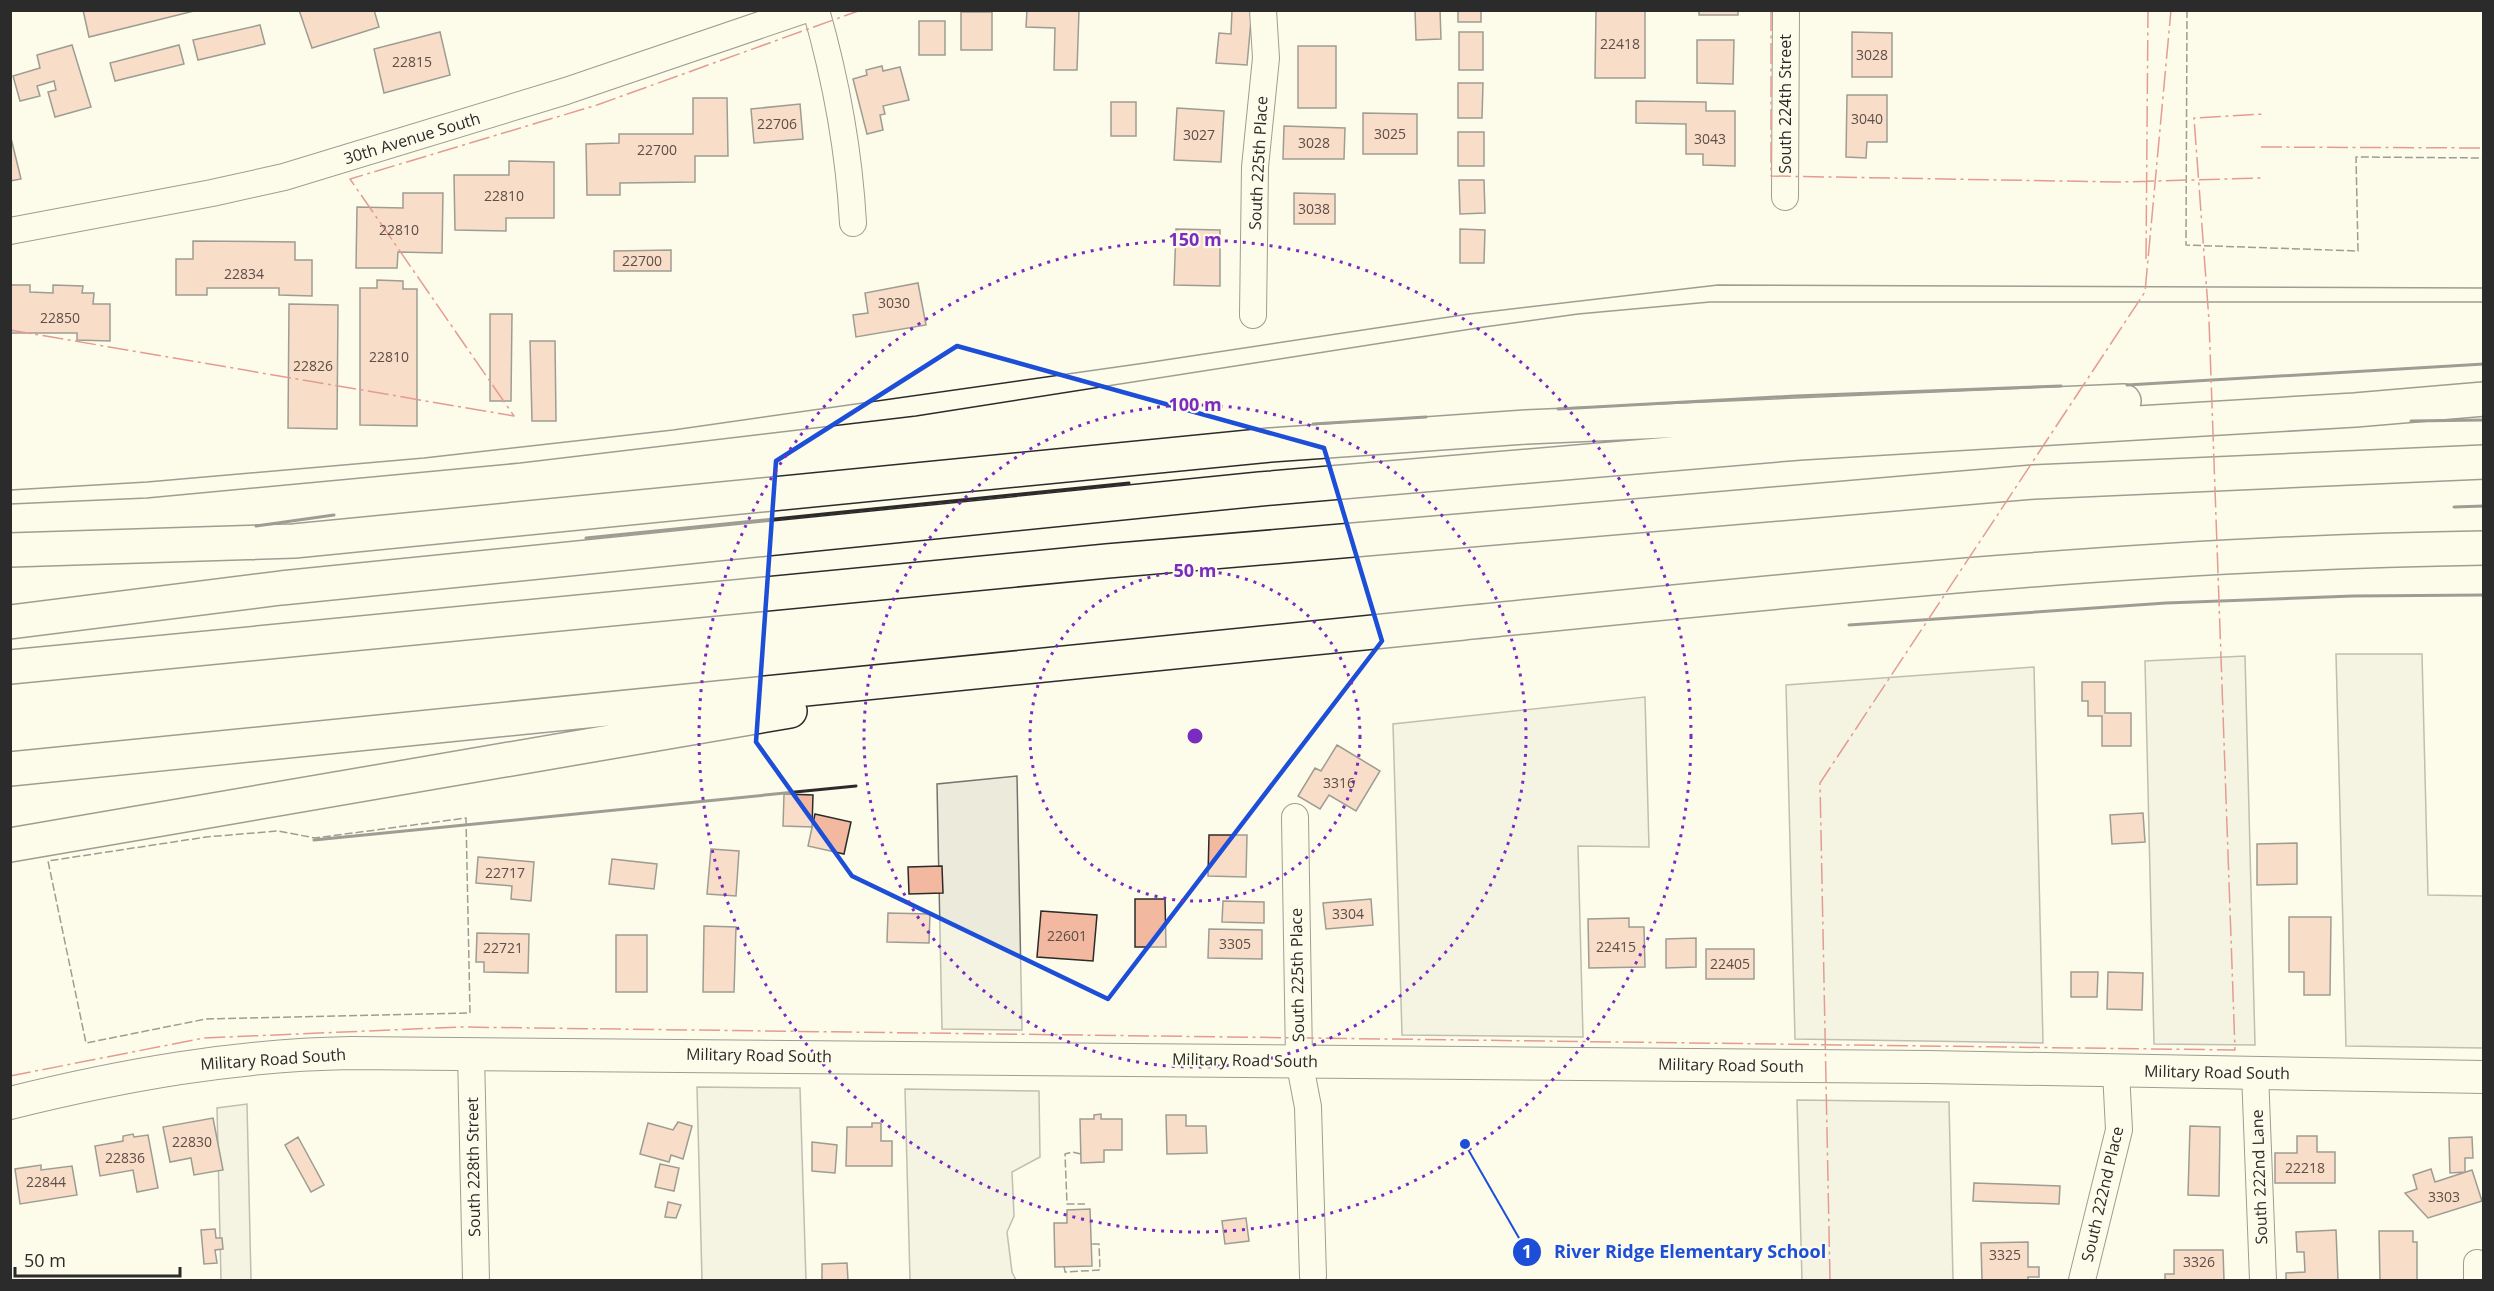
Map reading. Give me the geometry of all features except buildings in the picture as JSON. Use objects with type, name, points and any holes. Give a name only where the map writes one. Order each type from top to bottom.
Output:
[{"type":"highway","points":[[10,550],[294,541],[1259,446],[1527,427],[2066,403],[2484,392]]},
{"type":"highway","points":[[10,622],[280,588],[1260,489],[1799,443],[2355,410],[2484,399]]},
{"type":"highway","points":[[10,667],[1107,561],[2034,482],[2484,462]]},
{"type":"highway","points":[[10,769],[1828,587],[2103,566],[2364,550],[2484,548]]},
{"type":"highway","points":[[10,845],[1084,660]]},
{"type":"main road","name":"Military Road South","points":[[10,1103],[98,1081],[186,1066],[298,1054],[471,1053],[1299,1060],[2484,1077]]},
{"type":"street","name":"30th Avenue South","points":[[10,231],[284,177],[566,91],[804,10]]},
{"type":"street","points":[[816,10],[838,96],[850,173],[853,223]]},
{"type":"street","name":"South 225th Place","points":[[1253,315],[1255,167],[1266,58],[1263,10]]},
{"type":"street","name":"South 224th Street","points":[[1785,197],[1786,10]]},
{"type":"street","name":"South 225th Place","points":[[1295,817],[1299,1060],[1308,1107],[1313,1276]]},
{"type":"street","name":"South 228th Street","points":[[471,1053],[476,1281]]},
{"type":"street","name":"South 222nd Place","points":[[2082,1281],[2119,1130],[2116,1071]]},
{"type":"street","name":"South 222nd Lane","points":[[2255,1073],[2264,1281]]},
{"type":"highlighted area","points":[[957,346],[1324,448],[1382,641],[1108,999],[852,876],[756,742],[776,461]]},
{"type":"shaded area","points":[[2336,654],[2422,654],[2428,895],[2483,896],[2483,1048],[2346,1046]]},
{"type":"shaded area","points":[[2245,656],[2255,1045],[2154,1044],[2145,661]]},
{"type":"shaded area","points":[[2034,667],[2043,1043],[1795,1039],[1786,685]]},
{"type":"shaded area","points":[[1645,697],[1649,847],[1578,846],[1583,1037],[1402,1035],[1393,724]]},
{"type":"shaded area","points":[[1017,776],[1022,1030],[942,1029],[937,784]]},
{"type":"shaded area","points":[[697,1087],[800,1088],[806,1280],[702,1280]]},
{"type":"shaded area","points":[[905,1089],[1039,1091],[1040,1157],[1012,1172],[1014,1216],[1007,1232],[1012,1272],[1016,1280],[910,1280]]},
{"type":"shaded area","points":[[1797,1100],[1949,1102],[1953,1280],[1802,1280]]},
{"type":"shaded area","points":[[247,1104],[251,1280],[221,1280],[217,1108]]},
{"type":"tram line","points":[[10,490],[147,482],[424,458],[673,430],[1469,314],[1718,285],[2484,288]]},
{"type":"tram line","points":[[10,504],[147,498],[520,463],[916,416],[1484,327],[1578,314],[1710,302],[2484,302]]},
{"type":"fence","points":[[2187,10],[2186,245],[2358,251],[2356,157],[2484,158]]},
{"type":"fence","points":[[466,818],[470,1013],[206,1019],[86,1043],[48,861],[206,837],[278,831],[315,838],[466,818]]},
{"type":"fence","points":[[1081,1154],[1072,1152],[1065,1154],[1067,1204],[1085,1204]]},
{"type":"fence","points":[[1064,1266],[1065,1272],[1100,1270],[1099,1244],[1091,1244]]},
{"type":"wall","points":[[2127,385],[2484,364]]},
{"type":"wall","points":[[1558,409],[1795,396],[2061,386]]},
{"type":"wall","points":[[1313,424],[1426,417]]},
{"type":"wall","points":[[2411,421],[2484,420]]},
{"type":"wall","points":[[586,538],[1129,483]]},
{"type":"wall","points":[[2454,507],[2484,506]]},
{"type":"wall","points":[[256,526],[334,515]]},
{"type":"wall","points":[[1849,625],[2166,603],[2353,596],[2484,595]]},
{"type":"wall","points":[[314,840],[856,786]]},
{"type":"power","points":[[10,330],[514,416],[350,179],[597,105],[861,10]]},
{"type":"power","points":[[1771,10],[1771,176],[2120,182],[2261,178]]},
{"type":"power","points":[[2146,259],[2148,10]]},
{"type":"power","points":[[1830,1280],[1820,783],[2145,292],[2171,10]]},
{"type":"power","points":[[10,1076],[204,1038],[460,1027],[2235,1050],[2209,321],[2194,118],[2264,114]]},
{"type":"power","points":[[2261,147],[2484,148]]},
{"type":"place","name":"River Ridge Elementary School","points":[[1465,1144]]}]
